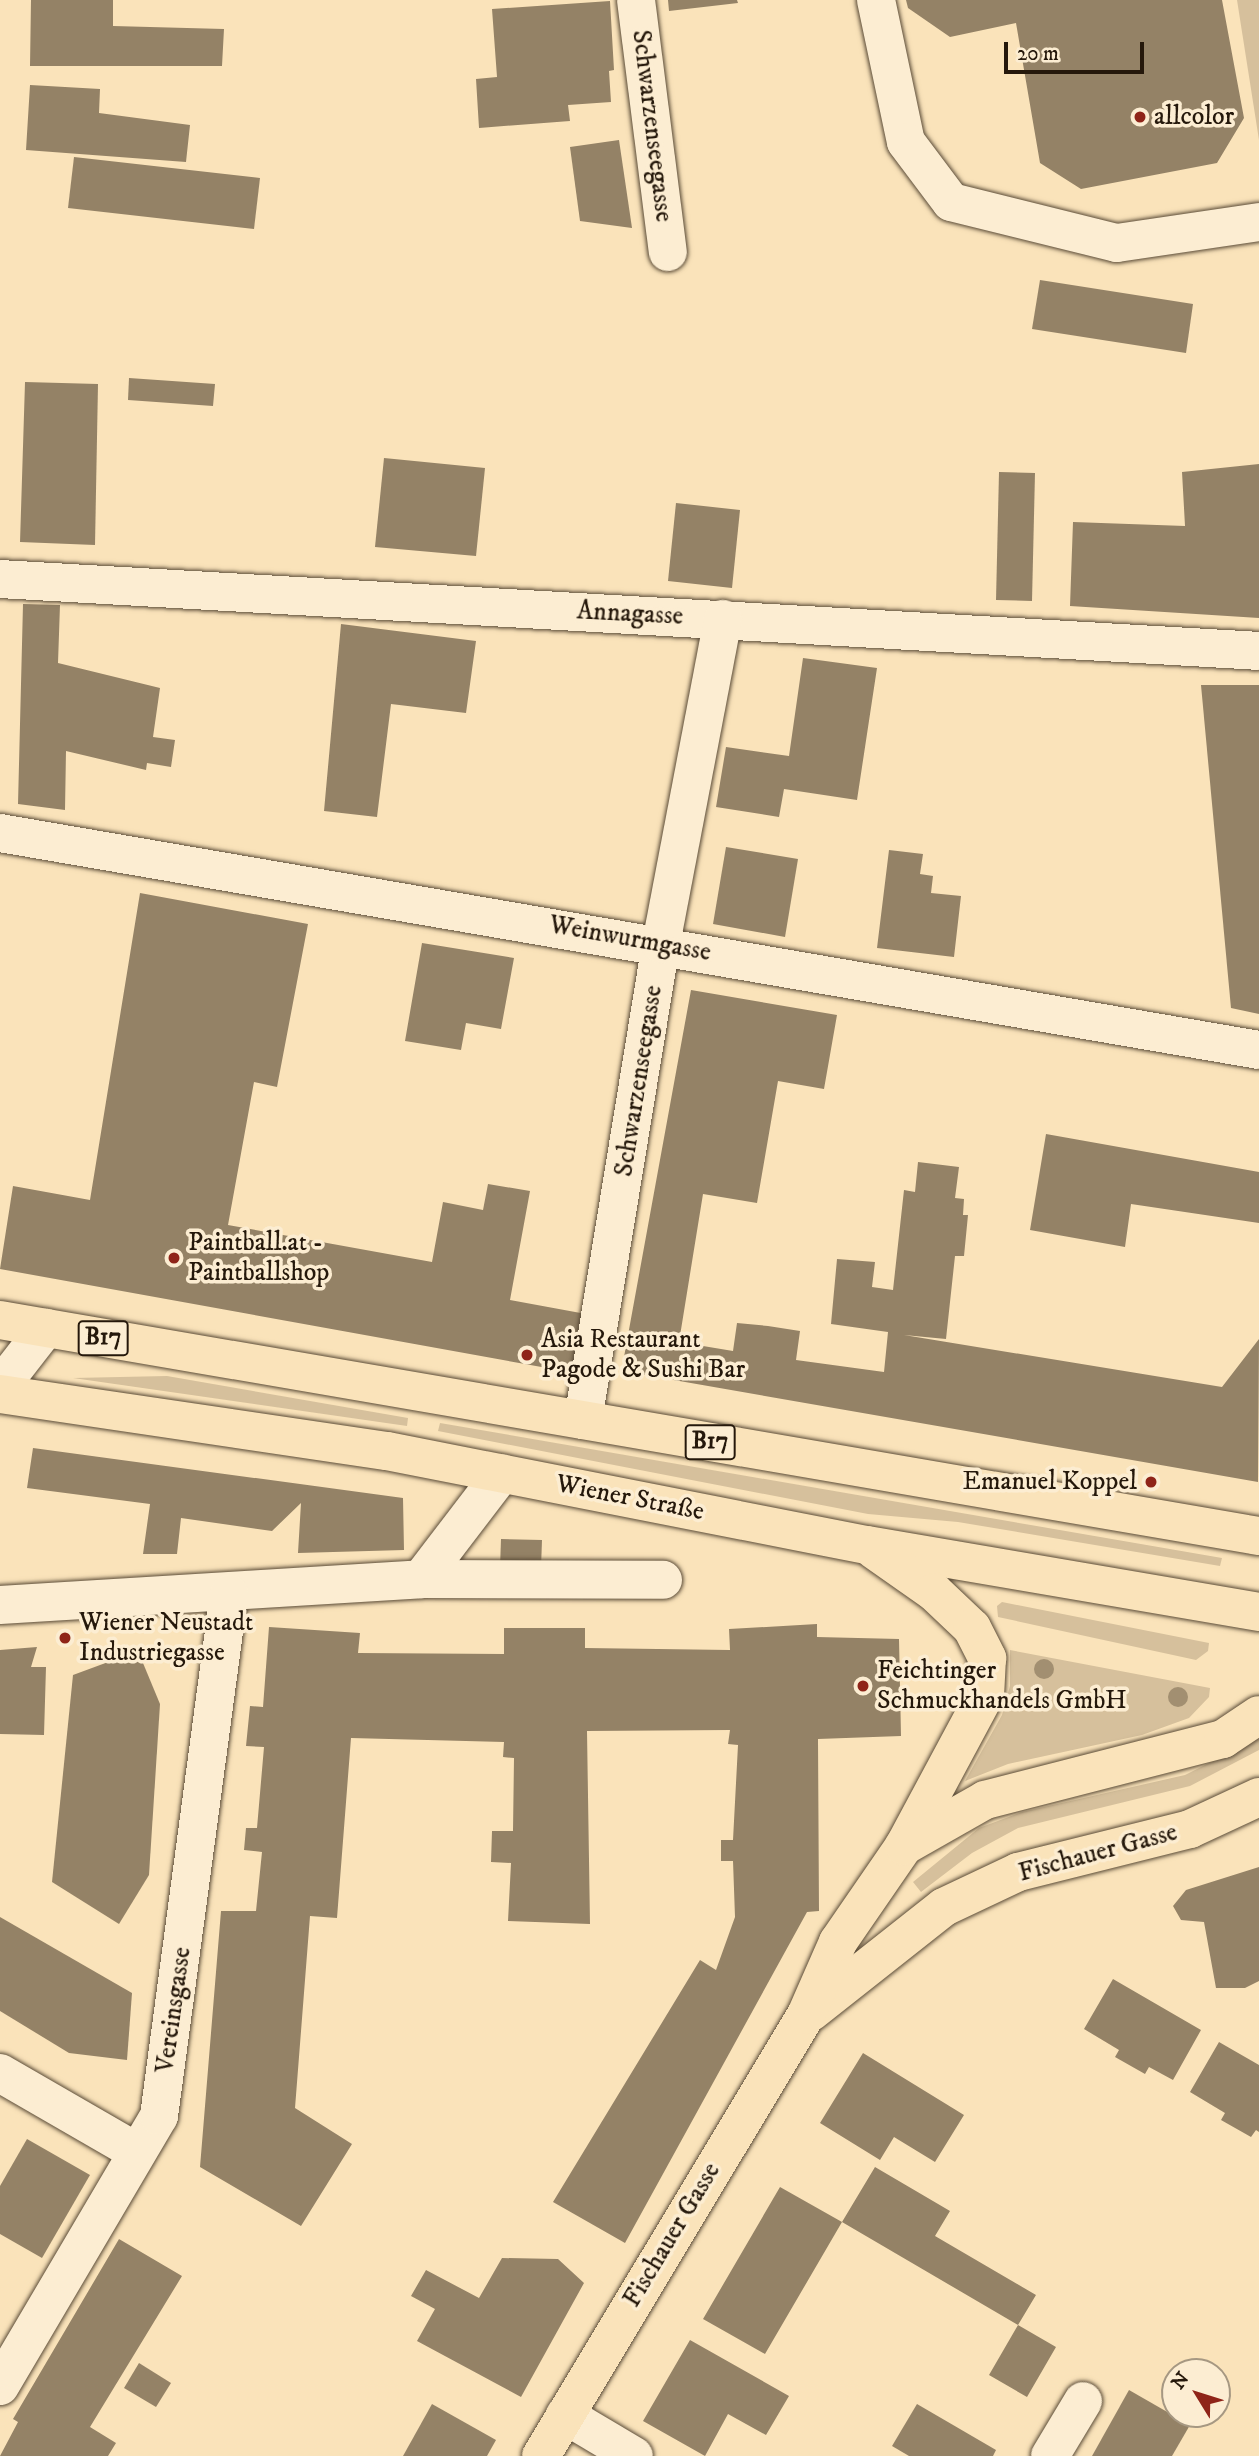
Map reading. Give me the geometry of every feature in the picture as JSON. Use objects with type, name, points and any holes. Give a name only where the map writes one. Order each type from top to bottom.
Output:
[{"type":"main road","name":"B17","points":[[0,1320],[1259,1536]]},
{"type":"main road","name":"Wiener Straße","points":[[0,1394],[502,1473],[867,1545],[1259,1612]]},
{"type":"main road","name":"Fischauer Gasse","points":[[541,2456],[806,2015],[838,1942],[904,1846],[985,1695],[987,1658],[972,1628],[934,1592],[867,1545]]},
{"type":"main road","name":"Fischauer Gasse","points":[[904,1846],[985,1800],[1223,1739],[1259,1715]]},
{"type":"main road","name":"Fischauer Gasse","points":[[806,2015],[944,1907],[1018,1872],[1189,1829],[1259,1797]]},
{"type":"street","name":"Schwarzenseegasse","points":[[636,0],[667,252]]},
{"type":"street","points":[[876,0],[906,142],[951,202],[1117,243],[1259,222]]},
{"type":"street","name":"Annagasse","points":[[0,579],[1259,651]]},
{"type":"street","name":"Schwarzenseegasse","points":[[583,1420],[661,944],[723,619]]},
{"type":"street","name":"Weinwurmgasse","points":[[0,833],[661,944],[1259,1050]]},
{"type":"street","points":[[0,1387],[46,1328]]},
{"type":"street","points":[[421,1579],[502,1473]]},
{"type":"street","points":[[0,1605],[229,1594],[421,1579],[663,1580]]},
{"type":"street","name":"Vereinsgasse","points":[[0,2386],[159,2116],[229,1594]]},
{"type":"street","points":[[0,2073],[137,2152]]},
{"type":"street","points":[[1050,2456],[1083,2402]]},
{"type":"street","points":[[565,2415],[634,2456]]},
{"type":"shaded area","points":[[1237,0],[1259,0],[1259,140]]},
{"type":"shaded area","points":[[167,1376],[408,1418],[407,1426],[73,1378]]},
{"type":"shaded area","points":[[440,1423],[1222,1558],[1220,1566],[958,1522],[868,1514],[438,1431]]},
{"type":"shaded area","points":[[1002,1602],[1209,1643],[1208,1651],[1196,1660],[998,1617],[997,1606]]},
{"type":"shaded area","points":[[1010,1650],[1210,1688],[1209,1697],[1189,1718],[1142,1735],[1008,1764],[965,1781],[1002,1715],[1010,1686]]},
{"type":"shaded area","points":[[1259,1738],[1259,1750],[1190,1786],[1018,1828],[972,1853],[921,1892],[913,1882],[979,1828],[1022,1812],[1185,1775]]},
{"type":"building","points":[[31,0],[113,0],[113,26],[224,29],[222,66],[30,66]]},
{"type":"building","points":[[668,0],[737,0],[738,3],[669,11]]},
{"type":"building","points":[[906,0],[1222,0],[1244,118],[1217,163],[1081,189],[1040,163],[1016,23],[950,37],[908,8]]},
{"type":"building","points":[[610,1],[614,70],[609,71],[611,102],[568,105],[570,121],[479,128],[476,79],[497,77],[492,9]]},
{"type":"building","points":[[30,85],[100,89],[99,113],[190,125],[186,162],[26,150]]},
{"type":"building","points":[[619,140],[632,228],[580,221],[570,147]]},
{"type":"building","points":[[74,157],[260,178],[254,229],[68,208]]},
{"type":"building","points":[[1040,280],[1193,304],[1186,353],[1032,329]]},
{"type":"building","points":[[129,378],[215,384],[213,406],[128,400]]},
{"type":"building","points":[[25,382],[98,384],[95,545],[20,542]]},
{"type":"building","points":[[384,458],[485,468],[476,556],[375,547]]},
{"type":"building","points":[[1259,464],[1259,618],[1070,606],[1073,522],[1185,526],[1182,472]]},
{"type":"building","points":[[999,472],[1035,473],[1032,601],[996,600]]},
{"type":"building","points":[[676,503],[740,510],[732,588],[668,581]]},
{"type":"building","points":[[23,604],[60,605],[58,663],[160,688],[153,737],[175,740],[171,767],[147,763],[146,770],[66,751],[65,810],[18,804]]},
{"type":"building","points":[[341,624],[476,641],[466,713],[391,704],[377,817],[324,811]]},
{"type":"building","points":[[803,658],[877,668],[857,800],[784,789],[779,817],[716,807],[726,747],[789,756]]},
{"type":"building","points":[[1201,685],[1259,685],[1259,1014],[1231,1008]]},
{"type":"building","points":[[726,847],[798,859],[785,937],[713,924]]},
{"type":"building","points":[[889,850],[923,854],[920,874],[933,876],[931,893],[961,896],[954,957],[877,948]]},
{"type":"building","points":[[140,893],[308,924],[277,1087],[254,1082],[228,1225],[432,1262],[443,1202],[483,1210],[488,1184],[530,1191],[510,1300],[586,1314],[575,1373],[0,1269],[13,1186],[90,1200]]},
{"type":"building","points":[[422,943],[514,958],[501,1029],[466,1023],[461,1050],[405,1041]]},
{"type":"building","points":[[691,990],[837,1015],[824,1089],[778,1081],[757,1203],[703,1194],[679,1342],[733,1351],[737,1323],[768,1326],[800,1331],[796,1360],[884,1372],[888,1332],[831,1324],[837,1259],[875,1262],[872,1287],[893,1290],[904,1190],[915,1192],[918,1162],[959,1167],[955,1198],[964,1199],[963,1215],[968,1215],[964,1256],[955,1256],[946,1339],[904,1335],[1222,1387],[1259,1339],[1258,1482],[645,1375],[624,1357]]},
{"type":"building","points":[[1046,1134],[1259,1172],[1259,1223],[1131,1204],[1125,1247],[1030,1230]]},
{"type":"building","points":[[33,1448],[403,1498],[404,1550],[298,1553],[301,1503],[272,1531],[181,1518],[177,1554],[143,1554],[150,1504],[27,1488]]},
{"type":"building","points":[[501,1539],[542,1540],[541,1568],[500,1568]]},
{"type":"building","points":[[817,1624],[817,1637],[899,1639],[901,1736],[818,1739],[819,1911],[807,1912],[625,2243],[553,2202],[700,1960],[716,1970],[735,1917],[733,1861],[721,1861],[721,1840],[733,1840],[738,1745],[728,1744],[730,1730],[587,1731],[590,1924],[508,1921],[511,1863],[491,1862],[492,1831],[513,1831],[514,1758],[503,1757],[504,1742],[351,1738],[337,1918],[310,1916],[295,2108],[352,2144],[301,2226],[200,2167],[221,1911],[256,1911],[262,1852],[244,1850],[246,1828],[257,1828],[264,1747],[246,1746],[250,1706],[263,1707],[269,1627],[360,1633],[358,1653],[504,1654],[504,1628],[585,1628],[585,1648],[730,1650],[729,1629]]},
{"type":"building","points":[[37,1647],[31,1667],[46,1667],[44,1735],[0,1734],[0,1650]]},
{"type":"building","points":[[138,1651],[160,1704],[149,1875],[119,1924],[52,1882],[73,1675]]},
{"type":"building","points":[[1259,1867],[1259,1981],[1245,1988],[1216,1988],[1204,1922],[1181,1920],[1173,1906],[1186,1890]]},
{"type":"building","points":[[0,1917],[132,1993],[127,2060],[69,2053],[0,2011]]},
{"type":"building","points":[[1113,1979],[1201,2030],[1173,2080],[1149,2067],[1145,2074],[1115,2057],[1119,2050],[1084,2029]]},
{"type":"building","points":[[1219,2042],[1259,2065],[1259,2132],[1256,2130],[1251,2137],[1221,2120],[1225,2113],[1190,2092]]},
{"type":"building","points":[[863,2053],[964,2115],[935,2162],[894,2137],[880,2160],[820,2123]]},
{"type":"building","points":[[27,2139],[90,2175],[42,2258],[0,2234],[0,2186]]},
{"type":"building","points":[[875,2167],[950,2211],[935,2236],[1036,2295],[1018,2325],[842,2222]]},
{"type":"building","points":[[780,2187],[842,2222],[765,2354],[703,2319]]},
{"type":"building","points":[[119,2239],[182,2276],[90,2427],[116,2443],[108,2456],[0,2456],[18,2422],[13,2419]]},
{"type":"building","points":[[502,2258],[558,2259],[584,2283],[521,2397],[417,2341],[435,2309],[411,2296],[426,2270],[479,2298]]},
{"type":"building","points":[[1018,2325],[1056,2347],[1027,2397],[989,2375]]},
{"type":"building","points":[[690,2340],[789,2396],[766,2435],[728,2414],[705,2456],[643,2421]]},
{"type":"building","points":[[139,2363],[171,2383],[156,2407],[124,2388]]},
{"type":"building","points":[[1129,2390],[1161,2408],[1161,2428],[1188,2428],[1172,2456],[1092,2456]]},
{"type":"building","points":[[432,2404],[496,2440],[487,2456],[403,2456]]},
{"type":"building","points":[[917,2404],[996,2450],[993,2456],[909,2456],[892,2446]]},
{"type":"place","name":"allcolor","points":[[1140,117]]},
{"type":"place","name":"Paintball.at - Paintballshop","points":[[174,1258]]},
{"type":"place","name":"Asia Restaurant Pagode & Sushi Bar","points":[[527,1355]]},
{"type":"place","name":"Emanuel Koppel","points":[[1151,1482]]},
{"type":"place","name":"Wiener Neustadt Industriegasse","points":[[65,1638]]},
{"type":"place","name":"Feichtinger Schmuckhandels GmbH","points":[[863,1686]]}]
